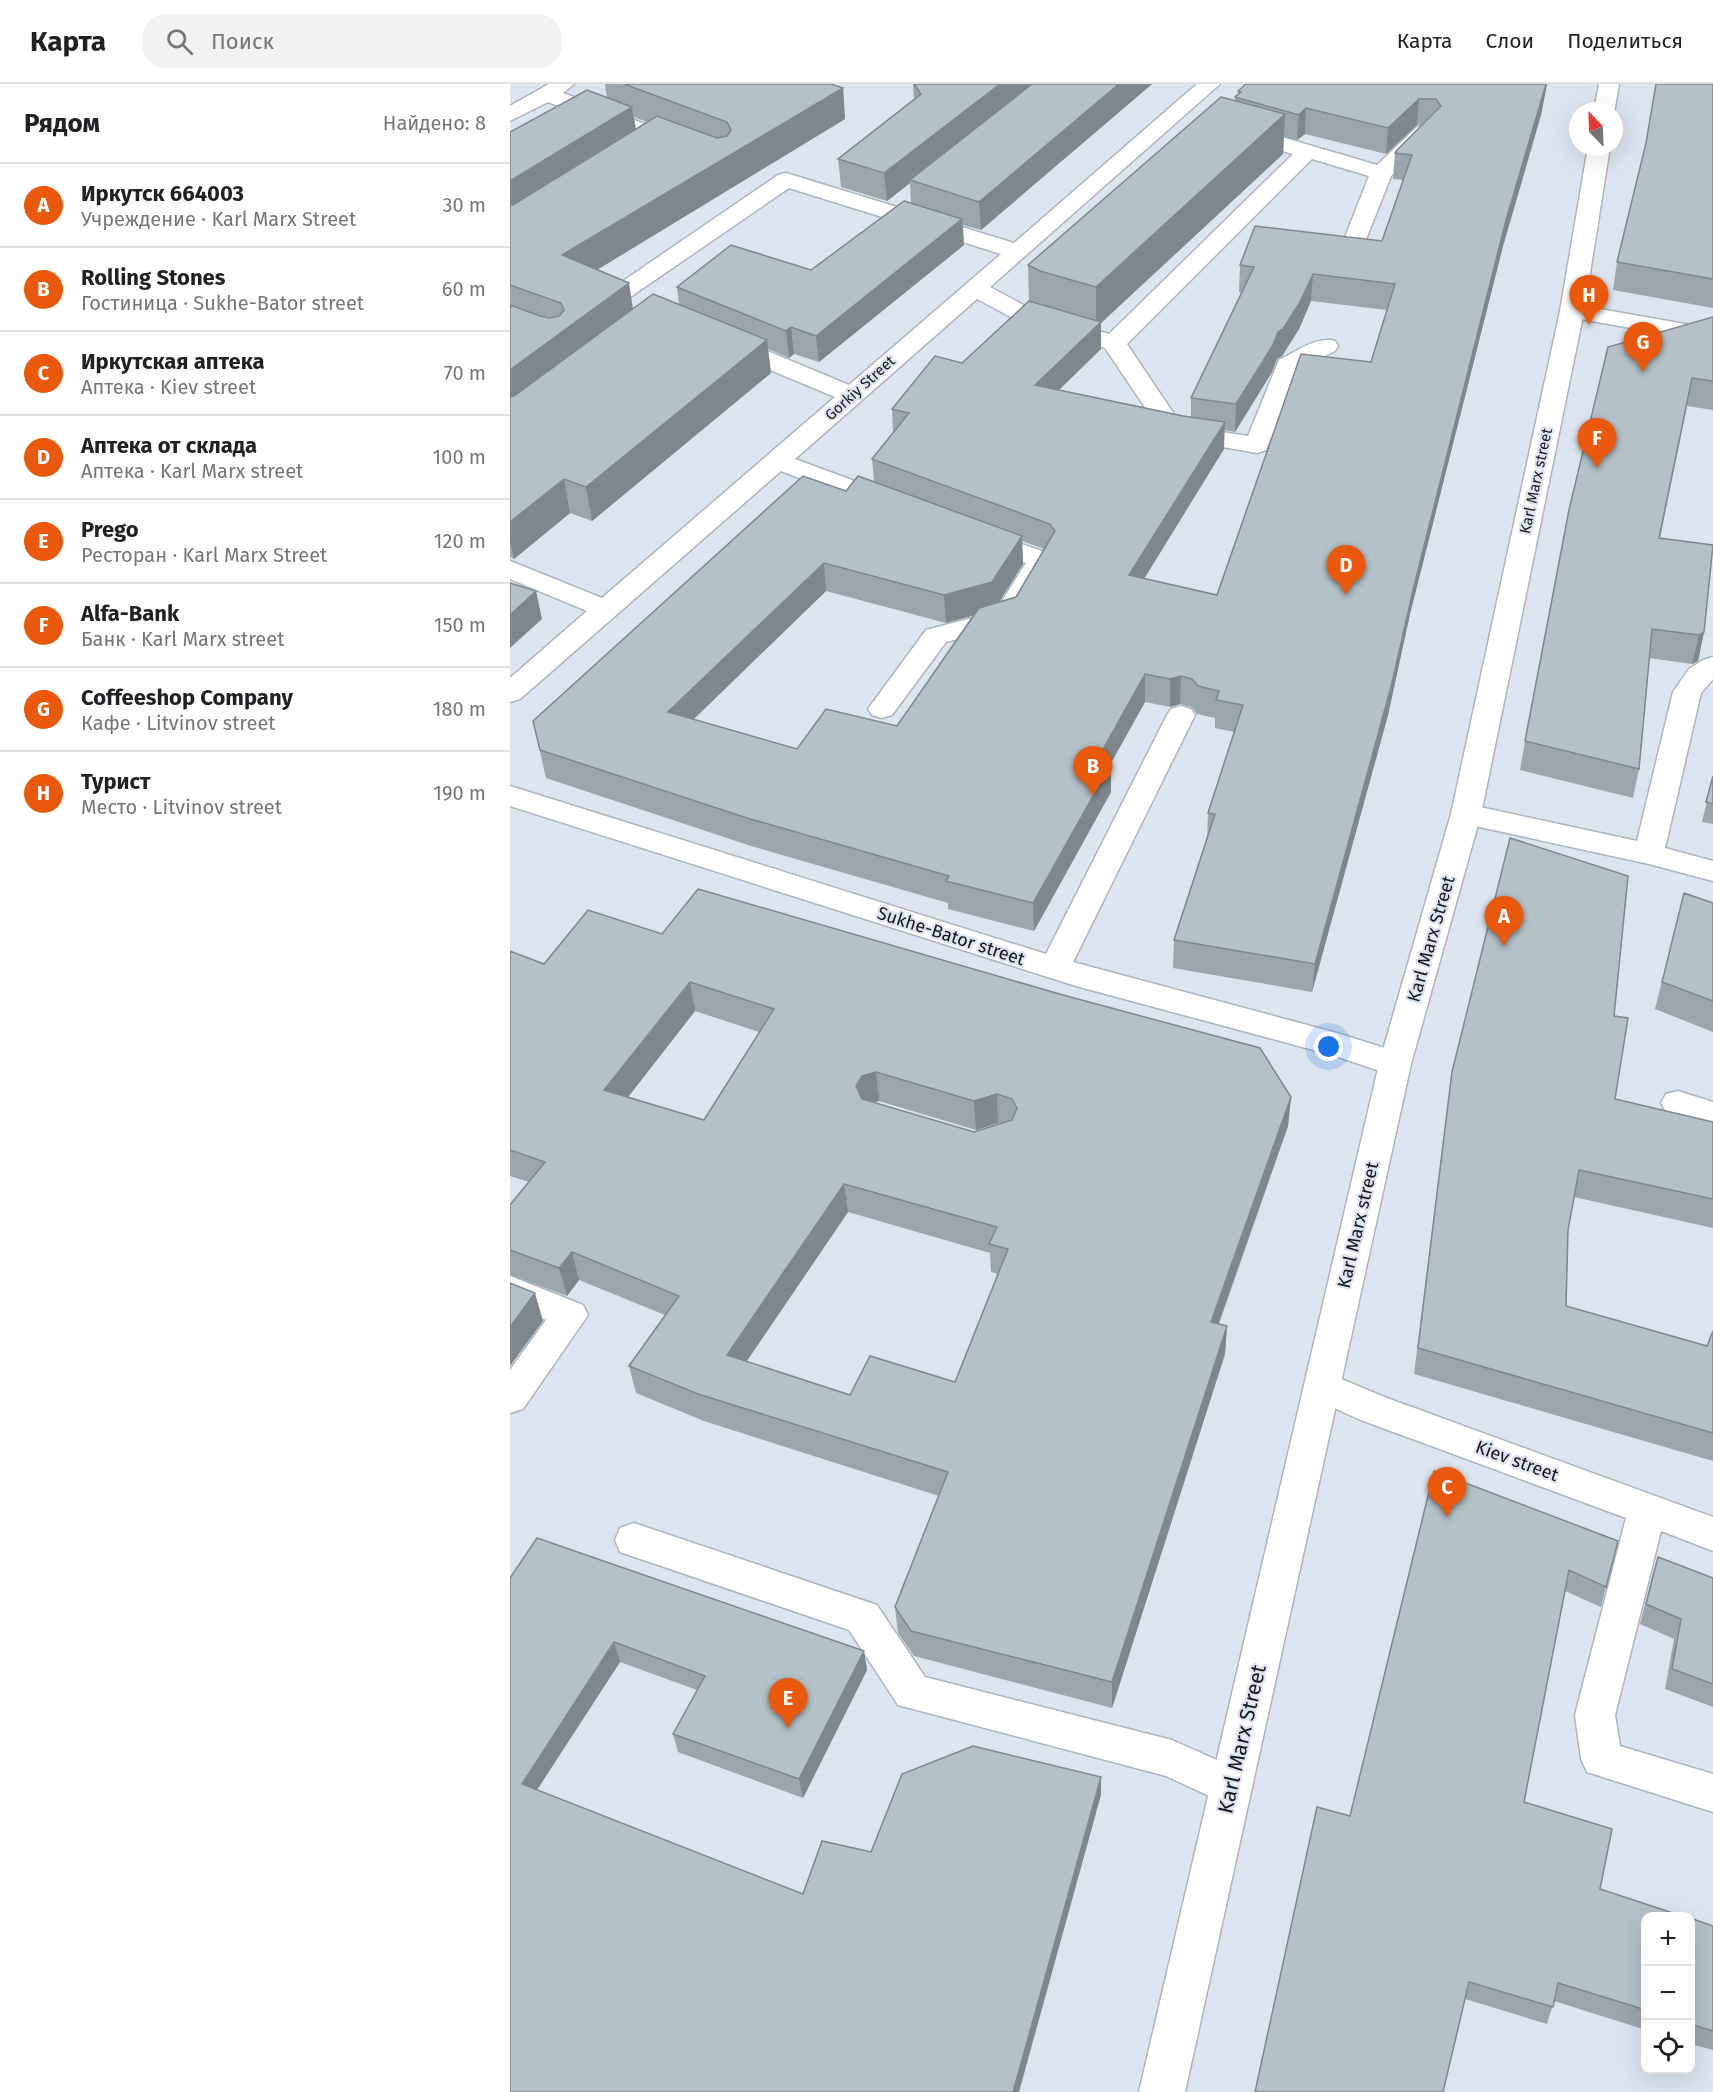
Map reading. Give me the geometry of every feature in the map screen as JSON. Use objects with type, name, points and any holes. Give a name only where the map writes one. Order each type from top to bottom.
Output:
[{"type":"street","name":"Gorkiy Street","points":[[510,693],[1016,251],[1185,118],[1210,84]]},
{"type":"street","points":[[1606,102],[1609,84]]},
{"type":"street","points":[[510,115],[555,89],[590,111],[701,153]]},
{"type":"street","points":[[570,122],[590,111]]},
{"type":"street","points":[[1217,127],[1381,173]]},
{"type":"street","points":[[1350,255],[1381,173],[1425,132]]},
{"type":"street","points":[[639,150],[659,137]]},
{"type":"street","points":[[1114,343],[1308,151]]},
{"type":"street","name":"Karl Marx street","points":[[1466,814],[1572,311],[1598,156]]},
{"type":"street","points":[[635,305],[615,297],[786,180],[883,218],[1016,251]]},
{"type":"street","points":[[883,218],[910,197]]},
{"type":"street","points":[[693,243],[715,250]]},
{"type":"street","points":[[974,288],[1032,319],[1114,343],[1174,432],[1257,445],[1288,365],[1326,346]]},
{"type":"street","points":[[1572,311],[1713,336]]},
{"type":"street","points":[[708,336],[851,395]]},
{"type":"street","points":[[778,461],[911,511]]},
{"type":"street","points":[[882,709],[936,636],[1005,618],[1041,560],[954,527]]},
{"type":"street","points":[[510,569],[607,610]]},
{"type":"street","points":[[1649,854],[1688,692],[1699,675],[1713,666]]},
{"type":"street","points":[[1054,968],[1181,715]]},
{"type":"street","name":"Sukhe-Bator street","points":[[510,796],[1054,968],[1082,986],[1337,1045],[1395,1064]]},
{"type":"street","points":[[1466,814],[1649,854],[1713,872]]},
{"type":"street","name":"Karl Marx Street","points":[[1395,1064],[1466,814]]},
{"type":"street","name":"Karl Marx street","points":[[1322,1386],[1395,1064]]},
{"type":"street","points":[[1678,1103],[1713,1115]]},
{"type":"street","points":[[510,1290],[570,1315],[510,1398]]},
{"type":"street","name":"Karl Marx Street","points":[[1162,2092],[1322,1386]]},
{"type":"street","name":"Kiev street","points":[[1322,1386],[1374,1409],[1713,1534]]},
{"type":"street","points":[[1647,1509],[1595,1715],[1602,1760],[1713,1793]]},
{"type":"street","points":[[634,1540],[863,1617],[912,1692],[1172,1759],[1231,1787]]},
{"type":"building","points":[[624,84],[831,84],[843,88],[562,255],[629,283],[510,370],[510,305],[549,318],[559,316],[564,310],[561,303],[510,285],[510,205],[657,116],[717,138],[727,136],[731,130],[727,122]]},
{"type":"building","points":[[914,84],[1000,84],[884,173],[838,159],[921,94]]},
{"type":"building","points":[[1032,84],[1119,84],[979,202],[910,180]]},
{"type":"building","points":[[1246,84],[1546,84],[1506,220],[1414,586],[1391,687],[1315,964],[1174,940],[1215,814],[1208,813],[1243,705],[1216,700],[1219,691],[1198,686],[1192,679],[1181,676],[1170,679],[1145,674],[1096,762],[1111,764],[1033,903],[946,881],[949,876],[747,818],[540,750],[533,721],[803,476],[846,491],[858,476],[1022,536],[992,582],[944,595],[824,563],[668,712],[797,749],[826,709],[897,726],[979,608],[1016,597],[1055,531],[1050,524],[872,459],[909,413],[892,409],[935,356],[962,363],[1029,301],[1101,322],[1035,385],[1183,416],[1225,422],[1129,575],[1217,595],[1301,354],[1371,362],[1395,284],[1313,274],[1300,302],[1283,329],[1278,332],[1273,345],[1236,404],[1191,398],[1254,267],[1240,265],[1255,226],[1382,241],[1412,155],[1395,153],[1441,106],[1436,99],[1419,99],[1388,128],[1306,108],[1299,115],[1235,97]]},
{"type":"building","points":[[1656,84],[1713,84],[1713,279],[1617,262],[1646,143]]},
{"type":"building","points":[[587,90],[632,107],[510,181],[510,132]]},
{"type":"building","points":[[1221,97],[1285,114],[1096,287],[1040,271],[1028,265]]},
{"type":"building","points":[[904,201],[962,219],[816,336],[791,327],[786,331],[677,287],[731,245],[811,270]]},
{"type":"building","points":[[653,294],[767,340],[586,487],[564,479],[510,522],[510,397]]},
{"type":"building","points":[[1713,317],[1713,381],[1692,378],[1659,538],[1713,545],[1704,632],[1699,635],[1652,629],[1639,769],[1525,741],[1569,510],[1608,347]]},
{"type":"building","points":[[510,583],[536,591],[510,615]]},
{"type":"building","points":[[1713,776],[1713,804],[1706,802]]},
{"type":"building","points":[[1510,838],[1628,876],[1614,1016],[1628,1018],[1615,1099],[1713,1122],[1713,1199],[1579,1170],[1568,1230],[1566,1306],[1707,1346],[1713,1331],[1713,1433],[1418,1348],[1452,1072]]},
{"type":"building","points":[[698,889],[1063,995],[1260,1048],[1291,1097],[1211,1322],[1227,1326],[1112,1682],[911,1631],[895,1607],[948,1472],[698,1394],[629,1366],[679,1296],[572,1252],[559,1268],[510,1250],[510,1205],[545,1162],[510,1150],[510,951],[544,964],[588,910],[662,934]],"holes":[[[690,982],[774,1009],[704,1120],[604,1090]],[[876,1072],[974,1101],[997,1094],[1012,1099],[1017,1108],[1012,1120],[974,1132],[862,1099],[856,1086],[862,1076]],[[844,1184],[997,1227],[989,1244],[1008,1249],[955,1382],[870,1356],[850,1395],[727,1355]]]},
{"type":"building","points":[[1684,893],[1713,903],[1713,1001],[1662,982]]},
{"type":"building","points":[[510,1283],[535,1293],[510,1327]]},
{"type":"building","points":[[1434,1471],[1618,1541],[1606,1587],[1569,1570],[1524,1802],[1612,1829],[1600,1889],[1670,1912],[1641,1912],[1641,2008],[1558,1983],[1553,2007],[1469,1982],[1443,2092],[1255,2092],[1317,1807],[1350,1816]]},
{"type":"building","points":[[537,1538],[864,1651],[799,1779],[673,1734],[705,1676],[614,1642],[522,1784],[803,1894],[822,1841],[871,1852],[902,1774],[973,1746],[1101,1777],[1013,2092],[510,2092],[510,1578]]},
{"type":"building","points":[[1658,1557],[1713,1578],[1713,1684],[1672,1669],[1681,1619],[1646,1604]]},
{"type":"building","points":[[1695,1920],[1713,1926],[1713,2031],[1695,2026]]},
{"type":"place","name":"Турист","points":[[1589,325]]},
{"type":"place","name":"Coffeeshop Company","points":[[1643,372]]},
{"type":"place","name":"Alfa-Bank","points":[[1597,468]]},
{"type":"place","name":"Аптека от склада","points":[[1346,595]]},
{"type":"place","name":"Rolling Stones","points":[[1093,796]]},
{"type":"place","name":"Иркутск 664003","points":[[1504,946]]},
{"type":"place","name":"Иркутская аптека","points":[[1447,1517]]},
{"type":"place","name":"Prego","points":[[788,1728]]}]
